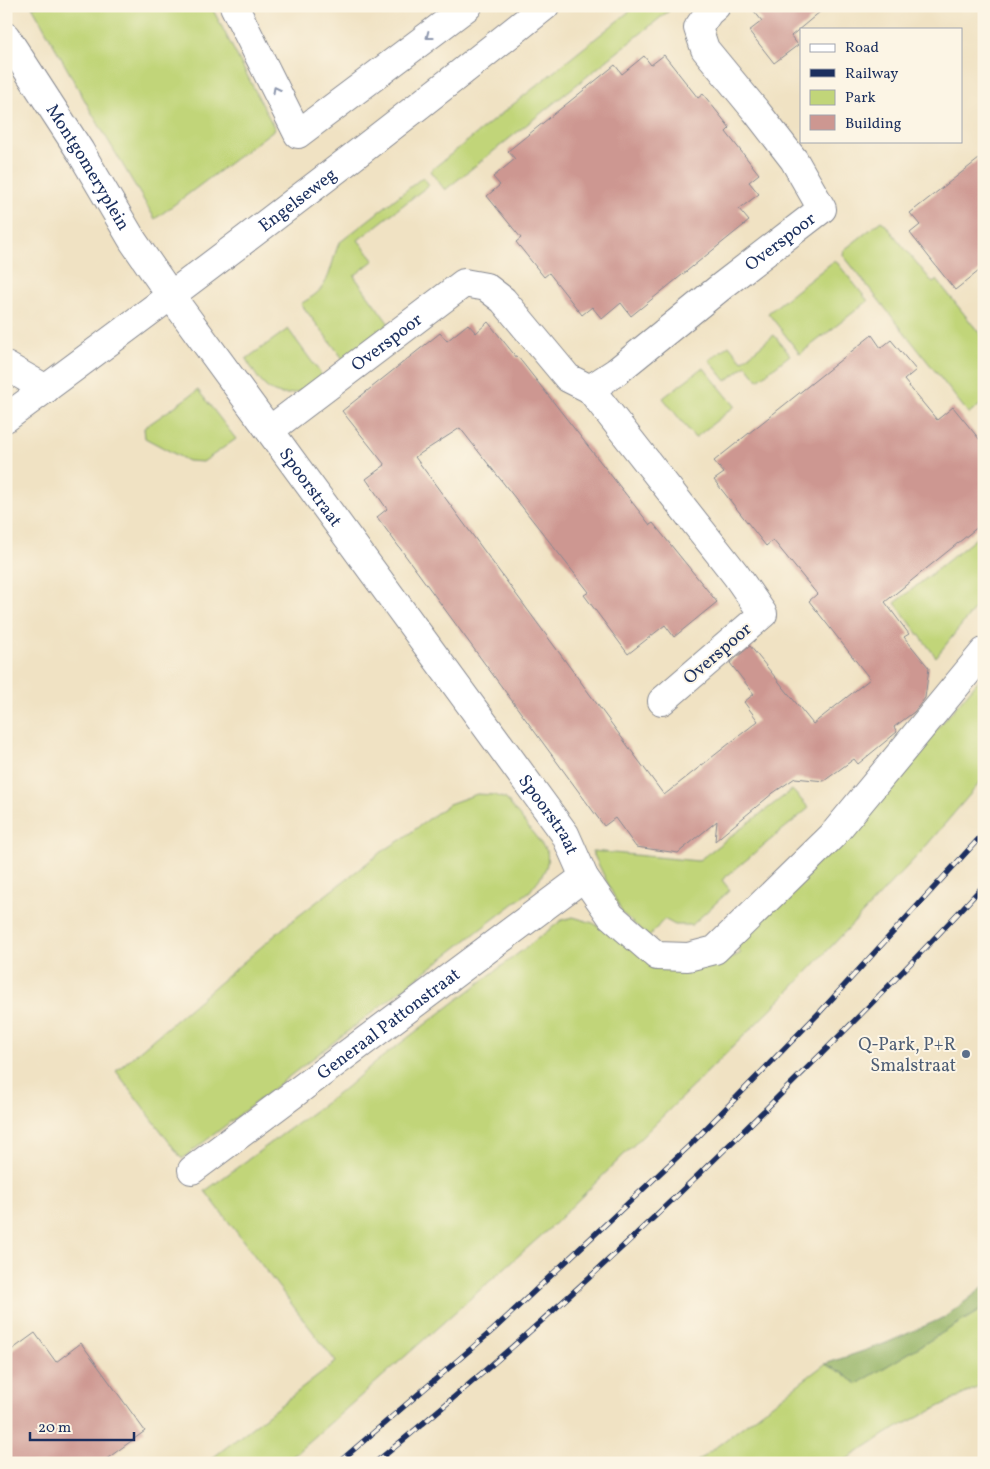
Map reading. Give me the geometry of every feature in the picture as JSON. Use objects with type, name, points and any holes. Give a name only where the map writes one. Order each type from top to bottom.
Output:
[{"type":"street","points":[[234,6],[298,134],[468,6]]},
{"type":"street","name":"Engelseweg","points":[[6,418],[172,296],[423,104],[545,6]]},
{"type":"street","name":"Overspoor","points":[[590,389],[616,372],[722,286],[822,210],[794,160],[705,49],[698,28],[709,12],[716,6]]},
{"type":"street","name":"Montgomeryplein","points":[[6,37],[80,151],[133,240],[172,296]]},
{"type":"street","name":"Overspoor","points":[[270,430],[464,283],[486,287],[503,300],[568,378],[590,389],[736,575],[763,614],[662,701]]},
{"type":"street","name":"Spoorstraat","points":[[172,296],[565,834],[584,878],[611,916],[657,956],[688,957],[715,950],[832,836],[984,652]]},
{"type":"street","points":[[6,366],[46,389]]},
{"type":"street","name":"Generaal Pattonstraat","points":[[192,1170],[584,878]]},
{"type":"green space","points":[[32,6],[211,6],[275,129],[155,219],[93,115]]},
{"type":"green space","points":[[636,6],[675,6],[445,190],[430,171]]},
{"type":"green space","points":[[423,177],[429,185],[358,240],[374,260],[354,276],[389,324],[344,360],[301,304],[316,294],[326,282],[339,243]]},
{"type":"green space","points":[[881,221],[933,283],[937,280],[984,339],[984,402],[969,414],[843,255],[844,250]]},
{"type":"green space","points":[[835,260],[868,301],[800,354],[768,313]]},
{"type":"green space","points":[[288,329],[321,374],[321,379],[300,391],[286,394],[278,393],[264,385],[246,359]]},
{"type":"green space","points":[[774,335],[790,355],[758,380],[746,365],[726,381],[709,360],[729,345],[742,361]]},
{"type":"green space","points":[[703,367],[735,406],[695,438],[663,398]]},
{"type":"green space","points":[[198,390],[236,439],[203,462],[188,461],[145,438],[144,428]]},
{"type":"green space","points":[[979,536],[984,537],[984,597],[936,657],[895,603]]},
{"type":"green space","points":[[984,674],[984,778],[920,853],[788,992],[552,1226],[285,1463],[206,1463],[336,1362],[205,1191],[347,1087],[372,1065],[562,920],[573,917],[593,923],[651,957],[678,968],[727,960],[741,953],[737,947],[876,800]]},
{"type":"green space","points":[[792,790],[809,808],[722,880],[730,890],[692,925],[675,925],[664,919],[649,937],[622,913],[592,851],[698,861]]},
{"type":"green space","points":[[477,794],[494,795],[506,799],[547,851],[546,868],[530,891],[182,1159],[116,1071],[288,924],[380,853],[449,804]]},
{"type":"green space","points":[[984,1287],[984,1308],[857,1384],[843,1373],[825,1364],[884,1344],[945,1317]]},
{"type":"green space","points":[[984,1308],[984,1384],[889,1432],[841,1463],[695,1463],[825,1364],[843,1373],[857,1384]]},
{"type":"building","points":[[750,6],[827,6],[791,36],[798,45],[774,63],[749,31],[762,21]]},
{"type":"building","points":[[664,55],[698,98],[703,94],[730,128],[726,132],[759,174],[749,182],[759,194],[739,209],[749,221],[631,316],[621,303],[602,319],[592,307],[582,315],[549,273],[544,277],[516,242],[521,238],[487,196],[500,185],[493,177],[515,159],[508,151],[615,65],[622,74],[644,56],[651,65]]},
{"type":"building","points":[[984,155],[984,267],[955,290],[910,233],[920,225],[910,213]]},
{"type":"building","points":[[488,322],[518,357],[650,525],[653,523],[717,602],[674,637],[665,625],[628,654],[584,595],[589,592],[460,428],[415,457],[664,795],[758,721],[744,702],[754,694],[730,663],[750,646],[813,724],[870,679],[809,601],[817,594],[773,540],[766,546],[714,480],[724,473],[714,461],[872,335],[881,348],[891,340],[916,370],[904,380],[937,420],[953,407],[984,445],[984,522],[885,602],[909,634],[904,637],[929,668],[925,698],[914,712],[894,727],[897,732],[858,764],[854,759],[824,781],[795,778],[773,793],[715,841],[717,821],[678,853],[636,847],[615,818],[604,826],[377,517],[387,509],[366,479],[385,465],[342,411],[440,333],[447,341],[468,324],[476,333]]},
{"type":"building","points":[[35,1333],[56,1362],[81,1343],[145,1431],[101,1463],[6,1463],[6,1354]]},
{"type":"railway","points":[[338,1463],[493,1330],[689,1146],[820,1012],[984,833]]},
{"type":"railway","points":[[375,1463],[484,1372],[641,1230],[842,1034],[984,885]]},
{"type":"place","name":"Q-Park, P+R Smalstraat","points":[[966,1054]]}]
